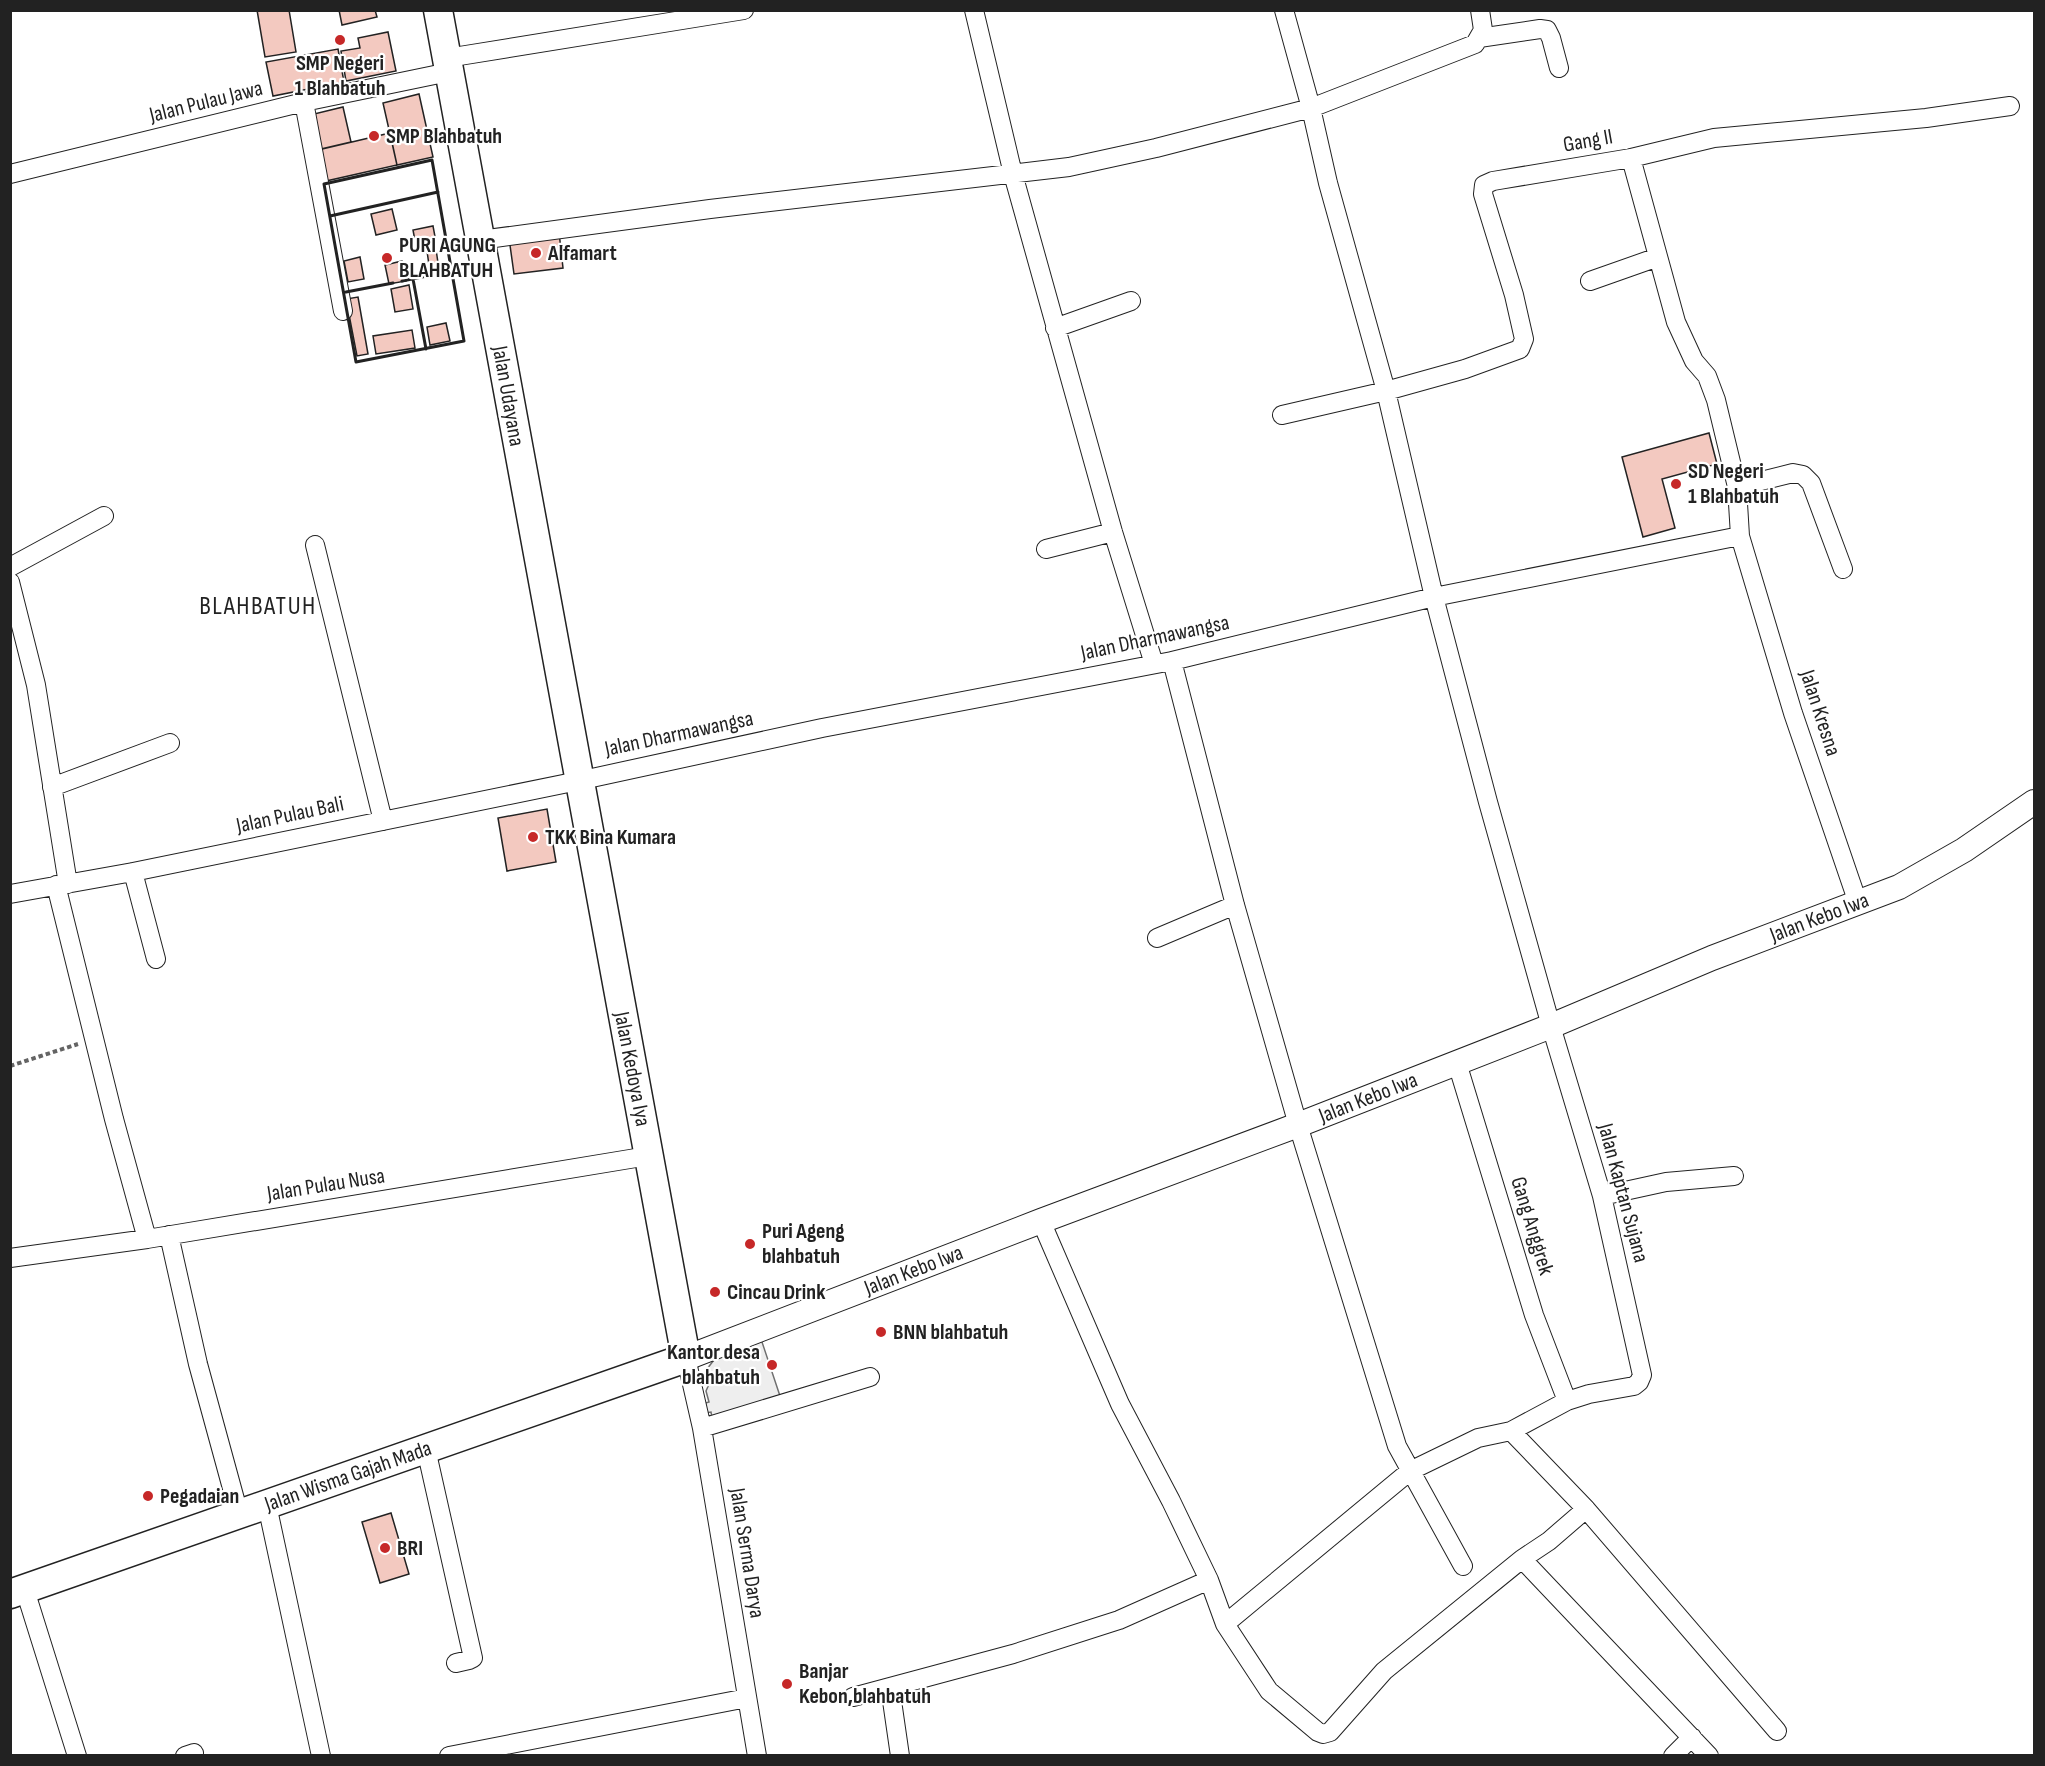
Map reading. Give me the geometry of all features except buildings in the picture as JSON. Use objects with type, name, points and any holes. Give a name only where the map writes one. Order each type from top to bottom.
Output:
[{"type":"highway","name":"Jalan Udayana","points":[[438,10],[578,781]]},
{"type":"highway","name":"Jalan Kedoya Iya","points":[[578,781],[686,1358]]},
{"type":"highway","name":"Jalan Wisma Gajah Mada","points":[[18,1592],[686,1358]]},
{"type":"main road","name":"Jalan Kebo Iwa","points":[[686,1358],[1298,1125],[1551,1026],[1712,958],[1899,887],[1964,850],[2034,802]]},
{"type":"street","name":"Jalan Pulau Jawa","points":[[10,174],[635,19],[744,10]]},
{"type":"street","points":[[974,10],[1012,174],[1113,532],[1163,662],[1298,1125],[1397,1446],[1463,1566]]},
{"type":"street","name":"Jalan Kaptan Sujana","points":[[1284,10],[1311,108],[1328,183],[1386,391],[1434,597],[1488,802],[1602,1196],[1642,1375],[1640,1382],[1634,1386],[1589,1394],[1567,1401]]},
{"type":"street","points":[[480,240],[710,209],[1069,167],[1156,148],[1311,108],[1475,44],[1483,24],[1480,10]]},
{"type":"street","points":[[1479,38],[1540,29],[1547,30],[1559,68]]},
{"type":"street","points":[[304,102],[343,311]]},
{"type":"street","name":"Gang II","points":[[1386,391],[1496,358],[1517,351],[1522,346],[1524,339],[1483,194],[1484,185],[1493,181],[1631,158],[1714,138],[1926,118],[2010,106]]},
{"type":"street","name":"Jalan Kresna","points":[[1631,158],[1676,322],[1694,362],[1707,376],[1716,400],[1737,487],[1740,536],[1793,713],[1858,903]]},
{"type":"street","points":[[1590,281],[1658,257]]},
{"type":"street","points":[[1055,328],[1131,301]]},
{"type":"street","points":[[1282,415],[1386,391]]},
{"type":"street","points":[[1737,487],[1793,473],[1803,475],[1811,483],[1843,569]]},
{"type":"street","points":[[10,567],[104,516]]},
{"type":"street","points":[[1046,549],[1113,532]]},
{"type":"street","name":"Jalan Dharmawangsa","points":[[578,781],[822,728],[1163,662],[1434,597],[1740,536]]},
{"type":"street","points":[[315,545],[382,821]]},
{"type":"street","points":[[10,582],[36,685],[52,787],[62,885],[94,1039],[147,1239]]},
{"type":"street","points":[[52,787],[170,743]]},
{"type":"street","name":"Jalan Pulau Bali","points":[[10,894],[133,873],[578,781]]},
{"type":"street","points":[[133,873],[156,959]]},
{"type":"street","points":[[1157,938],[1235,905]]},
{"type":"street","name":"Gang Anggrek","points":[[1457,1063],[1534,1315],[1567,1401]]},
{"type":"street","name":"Jalan Pulau Nusa","points":[[10,1258],[147,1239],[648,1156]]},
{"type":"street","points":[[1602,1196],[1666,1182],[1734,1176]]},
{"type":"street","points":[[1041,1221],[1120,1404],[1209,1580],[1225,1624],[1269,1691],[1318,1732],[1323,1734],[1330,1732],[1384,1671],[1522,1559],[1550,1541],[1586,1509]]},
{"type":"street","points":[[169,1235],[198,1364],[240,1514]]},
{"type":"street","name":"Jalan Serma Darya","points":[[686,1358],[702,1428],[757,1755]]},
{"type":"street","points":[[702,1428],[870,1377]]},
{"type":"street","points":[[1225,1624],[1406,1464],[1478,1438],[1511,1431],[1567,1401]]},
{"type":"street","points":[[1511,1431],[1586,1509],[1777,1731]]},
{"type":"street","points":[[426,1449],[472,1658],[456,1663]]},
{"type":"street","points":[[267,1505],[321,1755]]},
{"type":"street","points":[[1522,1559],[1709,1755]]},
{"type":"street","points":[[852,1697],[1013,1654],[1119,1620],[1209,1580]]},
{"type":"street","points":[[18,1592],[77,1755]]},
{"type":"street","points":[[890,1688],[900,1755]]},
{"type":"street","points":[[449,1755],[747,1698]]},
{"type":"street","points":[[1673,1755],[1692,1737]]},
{"type":"path","points":[[10,1066],[94,1039]]},
{"type":"shaded area","points":[[760,1336],[782,1402],[713,1423],[711,1412],[705,1413],[702,1404],[709,1402],[706,1391],[710,1382],[707,1369],[720,1352]]},
{"type":"wall","points":[[432,160],[464,341],[356,362],[324,184],[432,160]]},
{"type":"wall","points":[[330,216],[438,192]]},
{"type":"wall","points":[[402,281],[452,271]]},
{"type":"wall","points":[[413,279],[426,349]]},
{"type":"wall","points":[[346,292],[393,283]]},
{"type":"place","name":"SMP Negeri 1 Blahbatuh","points":[[340,40]]},
{"type":"place","name":"SMP Blahbatuh","points":[[374,136]]},
{"type":"place","name":"Alfamart","points":[[536,253]]},
{"type":"place","name":"PURI AGUNG BLAHBATUH","points":[[387,258]]},
{"type":"place","name":"SD Negeri 1 Blahbatuh","points":[[1676,484]]},
{"type":"place","name":"TKK Bina Kumara","points":[[533,837]]},
{"type":"place","name":"Puri Ageng blahbatuh","points":[[750,1244]]},
{"type":"place","name":"Cincau Drink","points":[[715,1292]]},
{"type":"place","name":"BNN blahbatuh","points":[[881,1332]]},
{"type":"place","name":"Kantor desa blahbatuh","points":[[772,1365]]},
{"type":"place","name":"Pegadaian","points":[[148,1496]]},
{"type":"place","name":"BRI","points":[[385,1548]]},
{"type":"place","name":"Banjar Kebon,blahbatuh","points":[[787,1684]]},
{"type":"district","name":"BLAHBATUH","points":[[258,606]]}]
